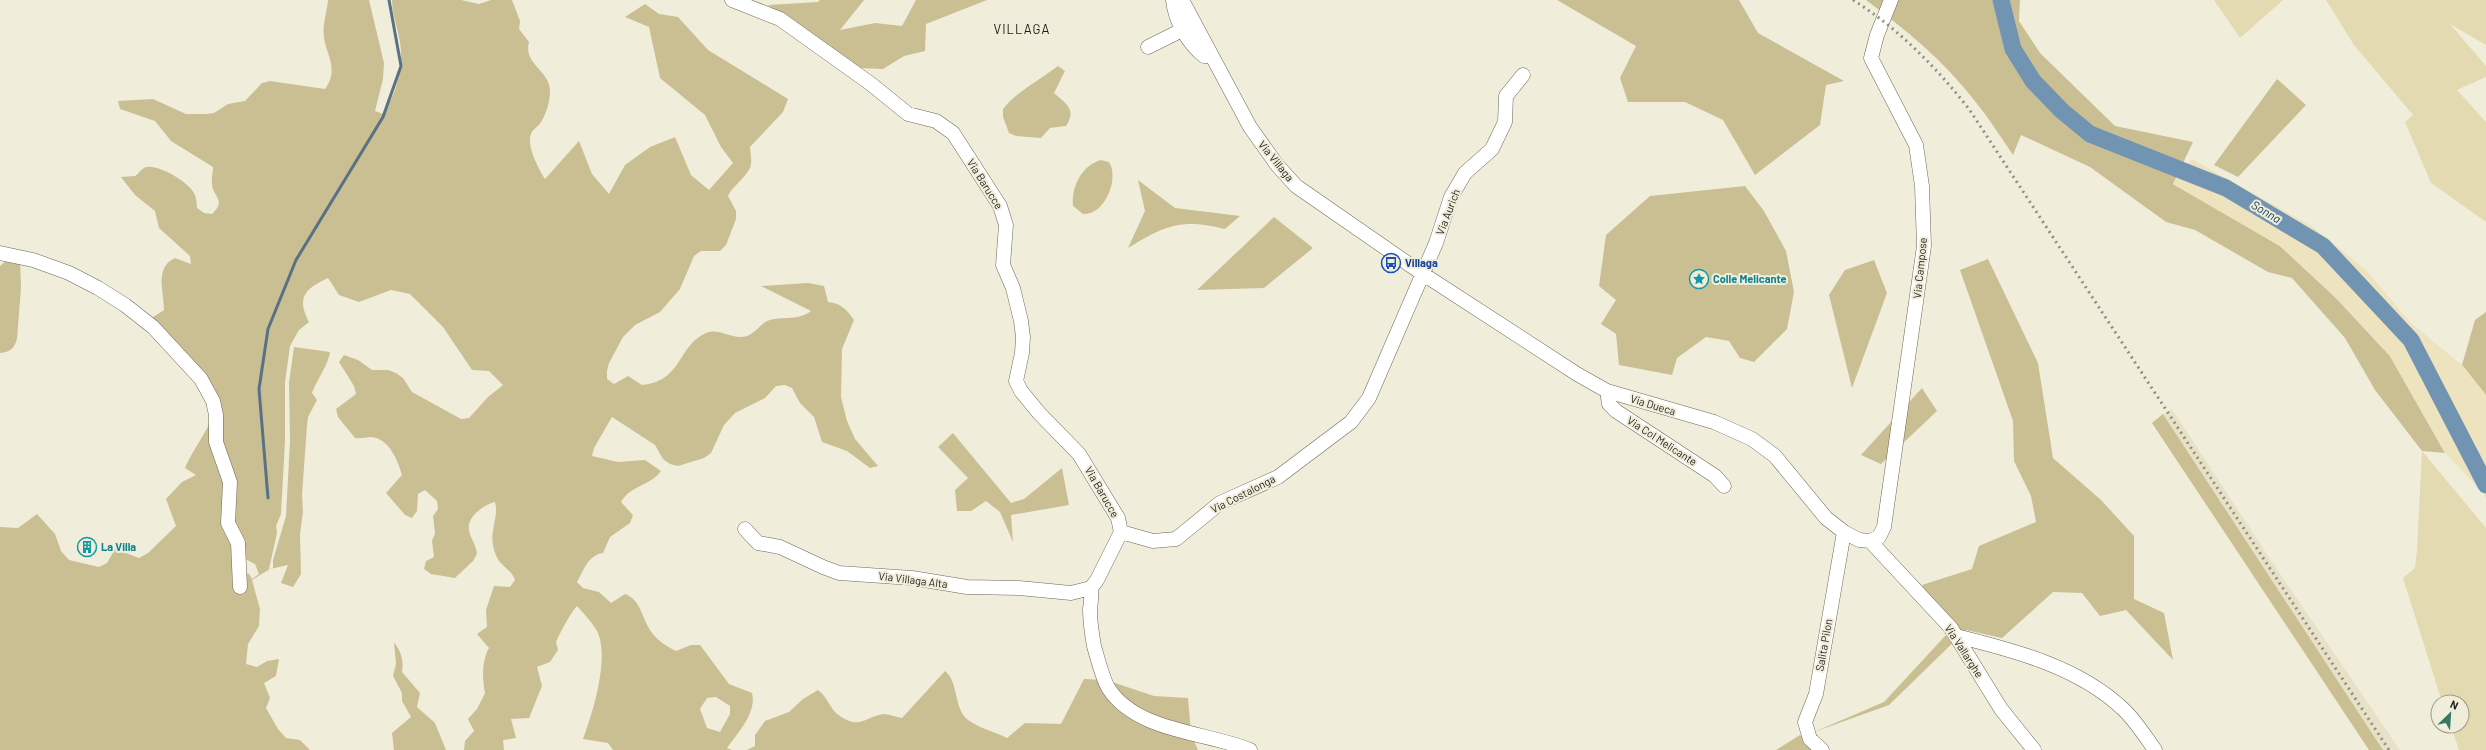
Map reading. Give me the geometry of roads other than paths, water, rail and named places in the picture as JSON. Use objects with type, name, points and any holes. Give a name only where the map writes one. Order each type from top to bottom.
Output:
[{"type":"street","name":"Via Barucce","points":[[732,0],[780,18],[871,84],[908,114],[936,121],[953,133],[1000,206],[1006,225],[1003,265],[1013,288],[1022,321],[1022,353],[1016,381],[1021,391],[1039,413],[1079,454],[1118,518],[1121,532]]},
{"type":"street","points":[[1173,0],[1182,30],[1195,49],[1204,56],[1212,56]]},
{"type":"street","name":"Via Villaga","points":[[1182,0],[1250,127],[1277,165],[1296,186],[1423,274]]},
{"type":"street","name":"Via Campose","points":[[1870,540],[1879,537],[1884,528],[1924,246],[1922,186],[1916,145],[1871,58],[1877,35],[1891,0]]},
{"type":"street","points":[[1148,47],[1182,30]]},
{"type":"street","name":"Via Aurich","points":[[1423,274],[1452,197],[1465,173],[1492,149],[1505,122],[1506,96],[1523,75]]},
{"type":"street","points":[[0,253],[33,260],[69,273],[111,297],[153,328],[202,379],[213,401],[216,415],[216,442],[230,482],[228,523],[238,542],[240,586]]},
{"type":"street","name":"Via Costalonga","points":[[1121,532],[1153,541],[1176,539],[1220,503],[1278,477],[1351,422],[1369,398],[1423,274]]},
{"type":"street","name":"Via Dueca","points":[[1423,274],[1577,374],[1607,391],[1714,422],[1752,439],[1775,456],[1826,518],[1844,532],[1859,540],[1870,540]]},
{"type":"street","name":"Via Col Melicante","points":[[1607,391],[1609,404],[1616,411],[1715,476],[1724,486]]},
{"type":"street","name":"Via Villaga Alta","points":[[745,529],[758,543],[780,546],[822,567],[840,572],[912,578],[968,587],[1019,588],[1057,593],[1071,593],[1091,588]]},
{"type":"street","points":[[1121,532],[1097,580],[1091,588],[1090,610],[1094,646],[1109,689],[1130,710],[1166,726],[1200,736],[1230,741],[1250,750]]},
{"type":"street","name":"Salita Pilon","points":[[1822,750],[1810,739],[1805,722],[1816,694],[1844,532]]},
{"type":"street","name":"Via Vallarghe","points":[[1870,540],[1956,636],[2001,709],[2034,750]]},
{"type":"street","points":[[1956,636],[2015,650],[2050,664],[2105,693],[2124,709],[2155,750]]},
{"type":"waterway","points":[[268,498],[259,389],[268,329],[296,260],[383,117],[401,66],[389,0]]},
{"type":"waterway","name":"Sonna","points":[[2001,0],[2013,49],[2033,81],[2062,111],[2090,134],[2226,188],[2323,246],[2411,340],[2486,485]]},
{"type":"railway","points":[[1853,0],[1886,23],[1916,49],[1969,109],[2389,750]]},
{"type":"place","name":"Villaga","points":[[1391,263]]},
{"type":"place","name":"Colle Melicante","points":[[1699,279]]},
{"type":"place","name":"La Villa","points":[[87,547]]},
{"type":"district","name":"VILLAGA","points":[[1022,29]]}]
